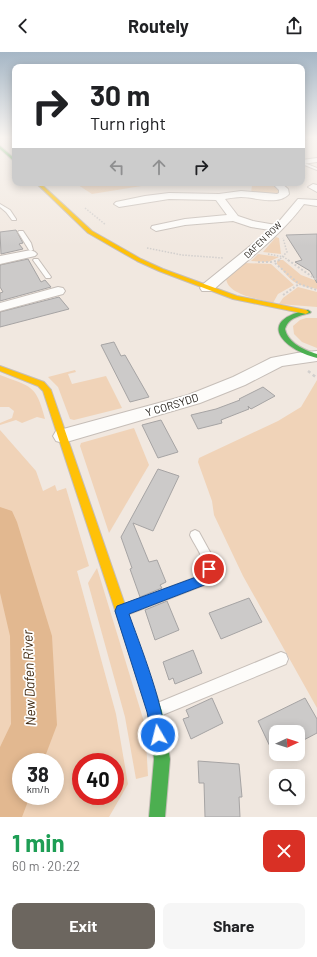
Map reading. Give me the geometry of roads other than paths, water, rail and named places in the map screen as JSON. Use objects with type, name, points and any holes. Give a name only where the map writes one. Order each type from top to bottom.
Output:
[{"type":"main road","points":[[41,186],[90,232],[160,270],[236,298],[275,307],[306,312],[317,312]]},
{"type":"main road","points":[[236,298],[252,310]]},
{"type":"main road","points":[[286,340],[281,329],[283,323],[288,317],[306,312]]},
{"type":"main road","points":[[273,328],[298,350],[317,356]]},
{"type":"main road","points":[[0,368],[41,384],[47,390],[155,712],[162,759],[157,817]]},
{"type":"street","points":[[196,195],[203,186]]},
{"type":"street","points":[[119,204],[159,196],[196,195],[219,197],[240,194],[278,197],[284,194],[283,189],[280,186]]},
{"type":"street","name":"DAFEN ROW","points":[[207,288],[224,272],[253,251],[274,231],[300,196],[317,203]]},
{"type":"street","points":[[219,197],[234,218]]},
{"type":"street","points":[[156,228],[185,222],[234,218],[274,231]]},
{"type":"street","points":[[0,260],[33,254]]},
{"type":"street","points":[[0,307],[58,291]]},
{"type":"street","name":"Y CORSYDD","points":[[277,362],[286,340]]},
{"type":"street","name":"Y CORSYDD","points":[[63,436],[194,399],[239,382],[277,362],[317,356]]},
{"type":"lane","points":[[0,205],[8,211],[14,219]]},
{"type":"lane","points":[[21,232],[48,277]]},
{"type":"lane","points":[[121,611],[203,580],[209,569],[210,563],[195,535]]},
{"type":"lane","points":[[155,712],[281,659]]},
{"type":"waterway","name":"New Dafen River","points":[[0,522],[31,636],[34,725],[0,807]]}]
